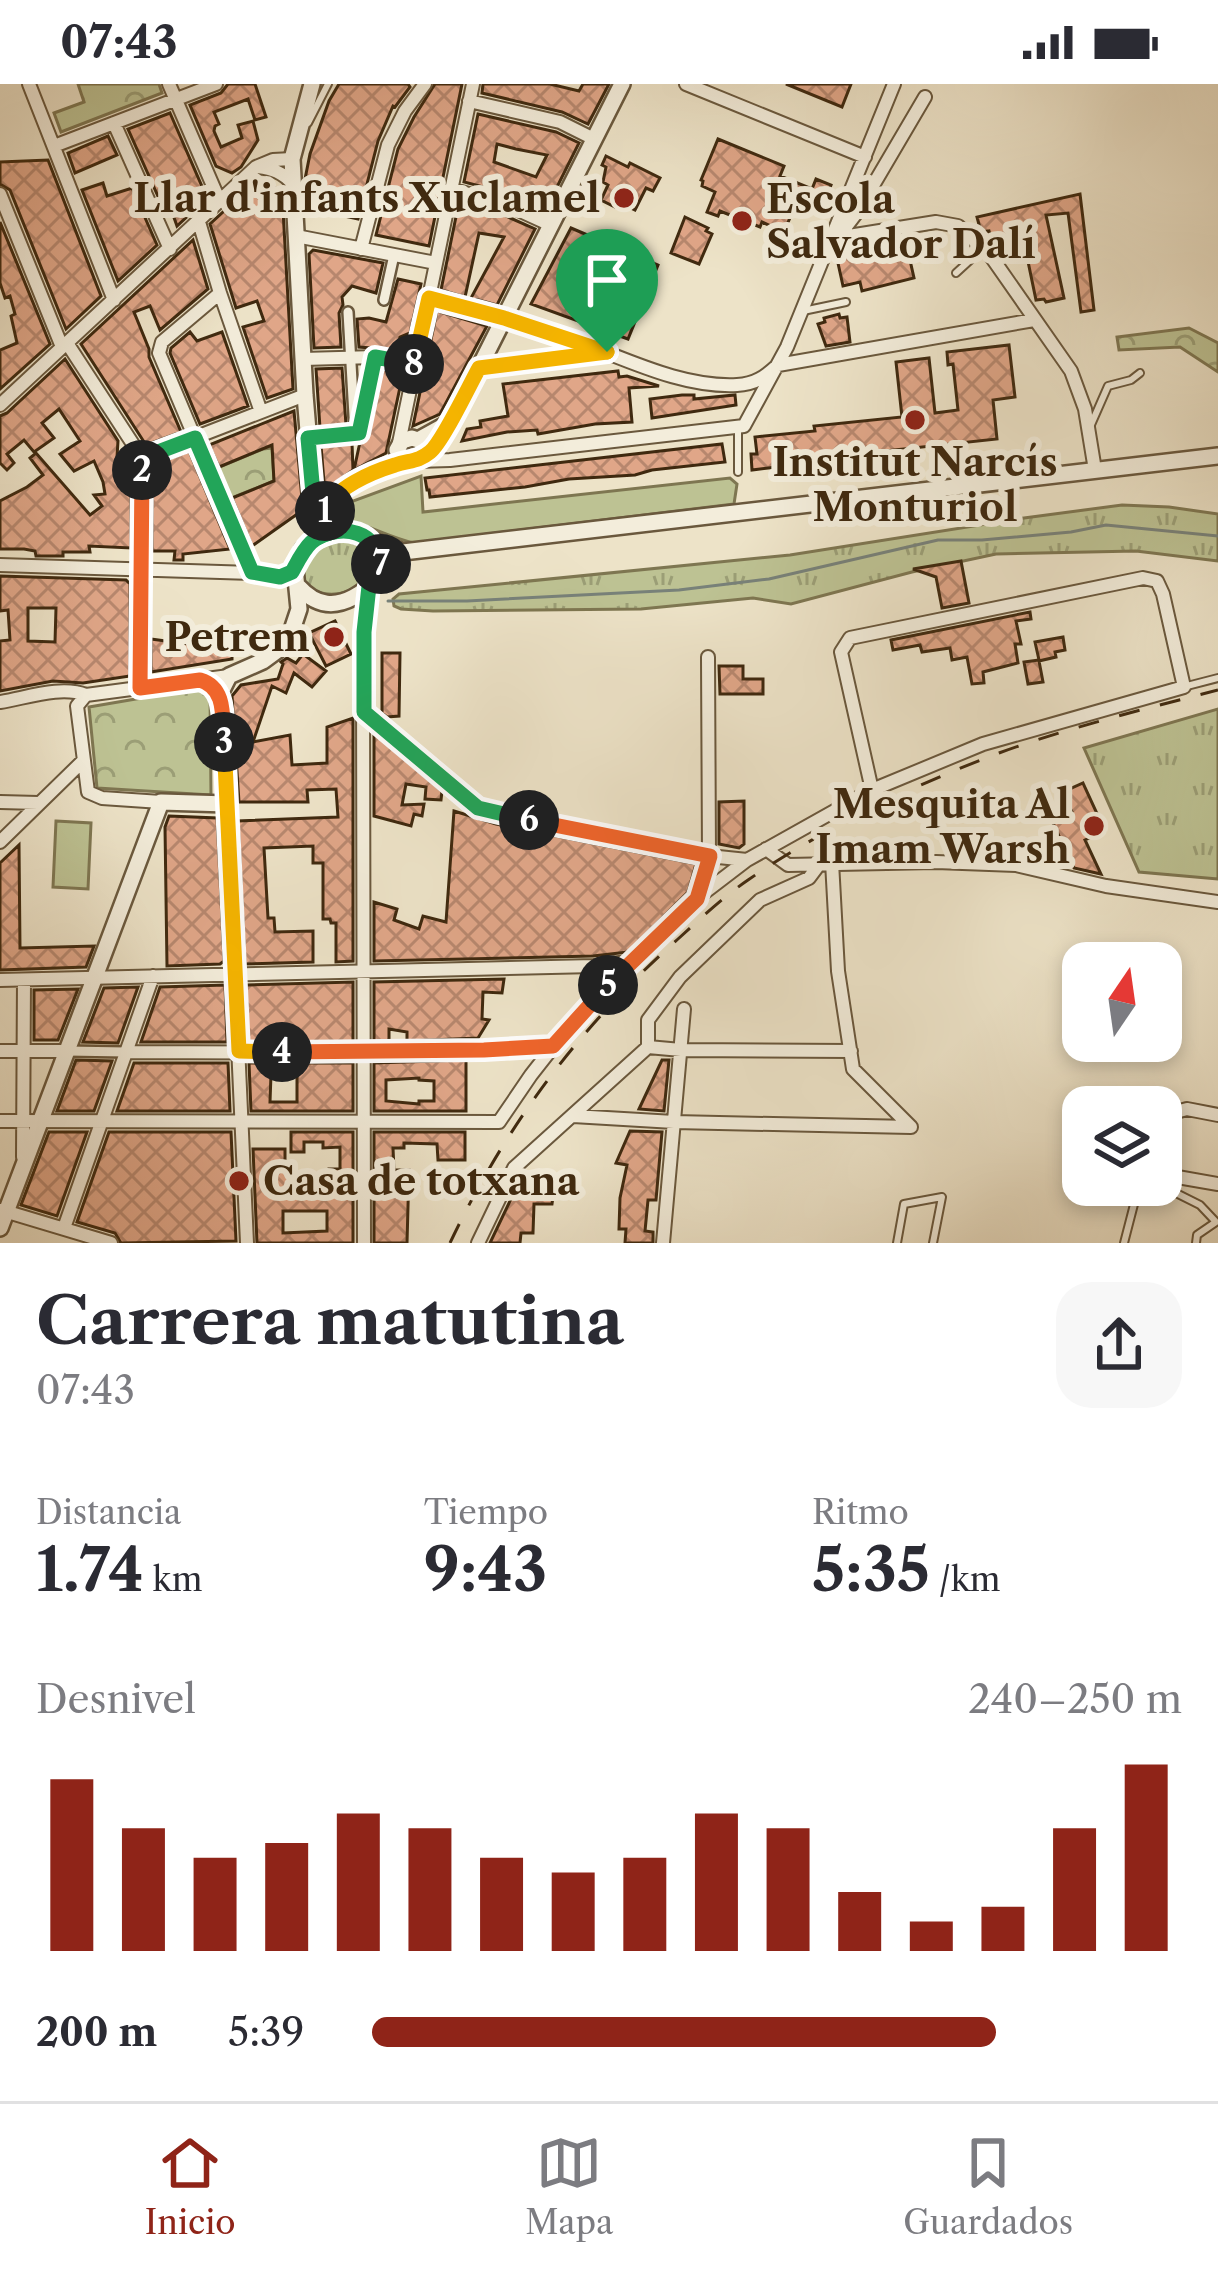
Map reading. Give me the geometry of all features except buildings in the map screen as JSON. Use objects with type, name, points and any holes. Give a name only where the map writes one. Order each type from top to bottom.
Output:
[{"type":"street","points":[[28,84],[114,300]]},
{"type":"street","points":[[170,84],[220,202]]},
{"type":"street","points":[[54,146],[216,84]]},
{"type":"street","points":[[312,84],[292,159],[317,538]]},
{"type":"street","points":[[361,249],[388,145],[425,84]]},
{"type":"street","points":[[399,443],[473,84]]},
{"type":"street","points":[[341,530],[325,514],[336,496],[358,481],[431,452],[479,368],[622,84]]},
{"type":"street","points":[[686,84],[865,157]]},
{"type":"street","points":[[415,455],[450,460],[744,426],[788,347],[894,84]]},
{"type":"street","points":[[834,238],[858,211],[925,98]]},
{"type":"street","points":[[469,101],[560,122],[594,140]]},
{"type":"street","points":[[114,124],[170,249]]},
{"type":"street","points":[[0,405],[256,167],[292,159]]},
{"type":"street","points":[[256,167],[273,169],[293,184]]},
{"type":"street","points":[[451,189],[503,203],[550,225]]},
{"type":"street","points":[[0,194],[65,345],[142,458],[140,688]]},
{"type":"street","points":[[199,222],[261,412]]},
{"type":"street","points":[[834,238],[936,222],[958,226],[982,248],[1071,371],[1085,409],[1095,470]]},
{"type":"street","points":[[296,236],[436,263]]},
{"type":"street","points":[[384,300],[394,255]]},
{"type":"street","points":[[220,293],[174,331],[159,353],[252,572]]},
{"type":"street","points":[[429,298],[711,384],[749,383],[778,365],[1034,320]]},
{"type":"street","points":[[348,312],[355,433]]},
{"type":"street","points":[[788,347],[798,362]]},
{"type":"street","points":[[479,368],[607,352]]},
{"type":"street","points":[[303,359],[375,357],[414,364]]},
{"type":"street","points":[[308,438],[359,433],[375,357]]},
{"type":"street","points":[[749,383],[758,402]]},
{"type":"street","points":[[142,458],[305,395]]},
{"type":"street","points":[[399,443],[408,438],[415,455]]},
{"type":"street","points":[[296,622],[295,568],[303,549],[341,530],[403,552],[1218,456]]},
{"type":"street","points":[[311,480],[323,492],[336,496]]},
{"type":"street","points":[[364,1243],[364,632],[372,584],[381,564],[372,541]]},
{"type":"street","points":[[298,587],[323,602],[343,602],[372,584],[403,552]]},
{"type":"street","points":[[0,565],[252,572],[280,577],[295,568]]},
{"type":"street","points":[[0,1121],[500,1122],[575,1019],[697,899],[746,860],[872,790],[983,744],[1184,687],[1157,581],[1143,578],[850,638],[841,652],[872,790]]},
{"type":"street","points":[[0,702],[229,676],[254,667],[278,650],[296,622],[323,602]]},
{"type":"street","points":[[343,602],[356,612],[364,632]]},
{"type":"street","points":[[697,899],[710,856],[708,657]]},
{"type":"street","points":[[229,676],[220,694],[247,1243]]},
{"type":"street","points":[[200,680],[210,682],[220,694]]},
{"type":"street","points":[[86,694],[77,706],[88,792],[102,798],[227,804]]},
{"type":"street","points":[[364,708],[478,808],[746,860]]},
{"type":"street","points":[[0,842],[84,760]]},
{"type":"street","points":[[0,802],[38,803]]},
{"type":"street","points":[[0,1228],[33,1121],[67,1051],[161,802]]},
{"type":"street","points":[[766,849],[788,865],[1016,865],[1106,886],[1218,902]]},
{"type":"street","points":[[478,1243],[514,1168],[648,1047],[648,1020],[680,977],[760,900],[809,878],[825,864]]},
{"type":"street","points":[[574,1116],[911,1127],[853,1069],[825,864]]},
{"type":"street","points":[[0,980],[594,966],[636,959]]},
{"type":"street","points":[[64,1228],[153,976]]},
{"type":"street","points":[[24,980],[23,1051],[33,1121]]},
{"type":"street","points":[[663,1243],[684,1010]]},
{"type":"street","points":[[0,1051],[365,1053],[553,1046]]},
{"type":"street","points":[[648,1047],[851,1051]]},
{"type":"street","points":[[1182,1111],[1218,1115]]},
{"type":"street","points":[[1182,1180],[1218,1184]]},
{"type":"street","points":[[3,1210],[111,1243]]},
{"type":"lane","points":[[292,159],[328,84]]},
{"type":"lane","points":[[956,273],[982,248]]},
{"type":"lane","points":[[802,311],[846,302]]},
{"type":"lane","points":[[1089,430],[1108,386],[1140,373]]},
{"type":"lane","points":[[738,429],[738,472]]},
{"type":"lane","points":[[1184,687],[1218,679]]},
{"type":"lane","points":[[1182,1192],[1216,1222],[1197,1235],[1196,1243]]},
{"type":"lane","points":[[897,1243],[904,1204],[941,1197],[933,1243]]},
{"type":"lane","points":[[1124,1243],[1134,1206]]},
{"type":"green space","points":[[78,84],[159,84],[162,93],[61,132],[54,113],[84,102]]},
{"type":"green space","points":[[1189,328],[1218,343],[1218,372],[1180,347],[1119,350],[1117,337]]},
{"type":"green space","points":[[272,448],[274,481],[229,499],[217,468]]},
{"type":"green space","points":[[421,476],[423,512],[730,478],[737,484],[734,504],[414,543],[340,518],[336,511]]},
{"type":"green space","points":[[1122,505],[1218,514],[1218,561],[1136,551],[996,554],[791,604],[753,598],[641,609],[433,611],[401,609],[393,599],[399,594],[790,555]]},
{"type":"green space","points":[[346,539],[369,554],[371,565],[359,585],[333,594],[307,586],[302,578],[306,561],[324,546]]},
{"type":"green space","points":[[206,687],[210,693],[211,795],[97,788],[89,707]]},
{"type":"green space","points":[[1218,709],[1218,879],[1139,872],[1084,748]]},
{"type":"green space","points":[[56,821],[91,823],[88,889],[53,887]]},
{"type":"waterway","points":[[388,601],[679,590],[769,579],[938,540],[982,540],[1106,525],[1218,536]]},
{"type":"railway","points":[[450,1243],[495,1158],[578,1042],[642,972],[739,887],[838,826],[967,766],[1053,735],[1218,690]]},
{"type":"place","name":"Llar d'infants Xuclamel","points":[[624,198]]},
{"type":"place","name":"Escola Salvador Dalí","points":[[742,221]]},
{"type":"place","name":"Institut Narcís Monturiol","points":[[915,420]]},
{"type":"place","name":"Petrem","points":[[334,637]]},
{"type":"place","name":"Mesquita Al Imam Warsh","points":[[1094,826]]},
{"type":"place","name":"Casa de totxana","points":[[239,1181]]},
{"type":"route","points":[[607,352],[429,298],[414,364],[375,357],[359,433],[308,438],[317,538],[323,534],[334,531],[352,531],[372,541],[380,557],[379,571],[369,586],[364,632],[364,712],[478,808],[710,856],[697,899],[553,1046],[365,1053],[239,1051],[220,694],[210,682],[200,680],[140,688],[142,458],[195,438],[252,572],[280,577],[295,568],[298,556],[310,543],[323,534],[334,531],[341,530],[325,514],[327,504],[358,481],[431,452],[479,368],[607,352]]}]
